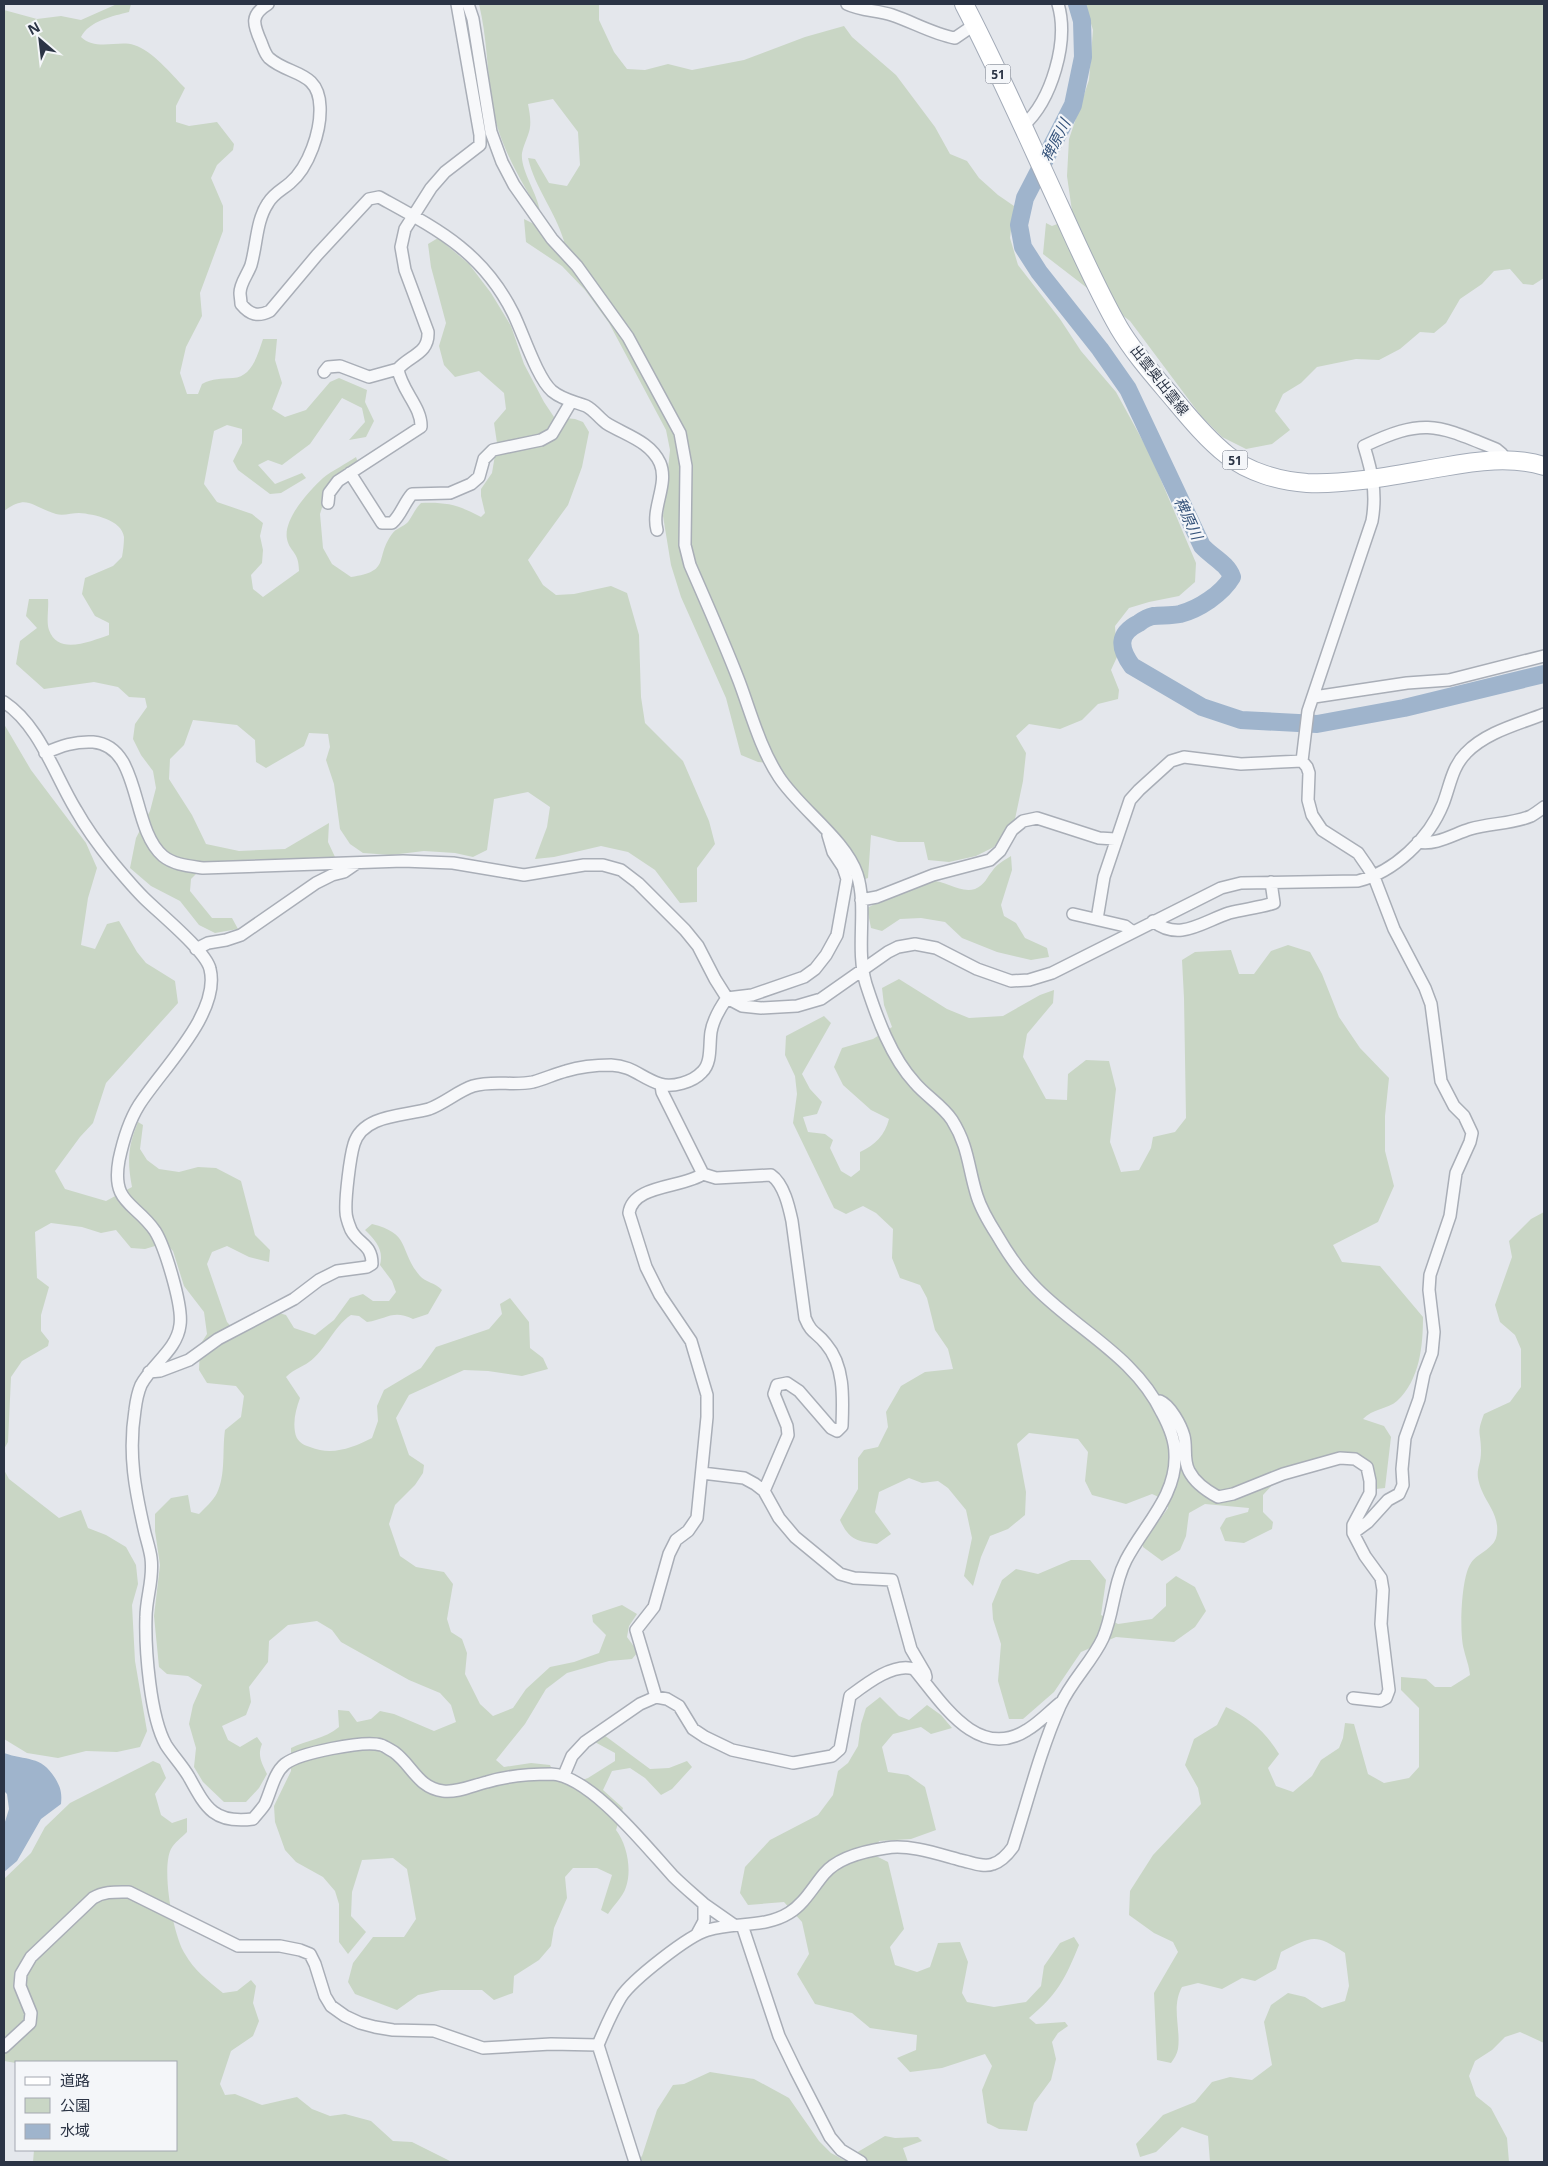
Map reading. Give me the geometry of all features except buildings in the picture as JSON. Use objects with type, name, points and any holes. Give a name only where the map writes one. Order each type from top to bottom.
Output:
[{"type":"main road","name":"出雲奥出雲線","points":[[964,4],[1059,203],[1092,277],[1120,329],[1149,370],[1197,427],[1228,456],[1250,469],[1276,478],[1306,483],[1373,478],[1471,462],[1503,460],[1534,463],[1544,466]]},
{"type":"street","points":[[268,4],[260,8],[255,17],[254,25],[266,54],[280,66],[305,76],[312,83],[318,95],[320,106],[319,119],[308,158],[298,175],[289,184],[275,193],[267,204],[257,230],[251,265],[240,291],[241,304],[255,315],[260,316],[270,311],[317,255],[369,200],[379,197],[434,227],[456,242],[482,266],[503,293],[541,375],[550,389],[562,399],[587,406],[606,423],[641,442],[655,454],[662,473],[655,522],[657,530]]},
{"type":"street","points":[[324,372],[328,367],[340,366],[369,377],[398,369],[422,351],[428,341],[428,332],[405,270],[401,247],[405,228],[412,215],[444,172],[480,145],[480,135],[457,4]]},
{"type":"street","points":[[468,4],[473,18],[491,132],[502,162],[514,185],[552,239],[576,266],[628,337],[680,433],[686,466],[685,546],[690,565],[739,681],[762,743],[778,776],[851,862],[858,876],[861,900],[860,956],[866,984],[883,1029],[899,1063],[922,1091],[950,1116],[963,1141],[969,1158],[977,1197],[998,1236],[1018,1267],[1037,1289],[1120,1357],[1136,1373],[1156,1400],[1174,1439],[1173,1478],[1168,1492],[1126,1559],[1118,1579],[1103,1639],[1061,1702],[1013,1846],[1006,1856],[993,1864],[980,1865],[911,1849],[893,1847],[868,1851],[840,1861],[826,1871],[803,1901],[790,1913],[781,1917],[708,1930],[696,1934],[642,1976],[626,1991],[598,2044],[636,2162]]},
{"type":"street","points":[[847,4],[856,8],[892,15],[944,36],[955,38],[974,25]]},
{"type":"street","points":[[1022,126],[1040,106],[1057,63],[1060,44],[1060,12],[1058,4]]},
{"type":"street","points":[[328,503],[330,493],[334,487],[350,472],[395,446],[421,427],[422,419],[399,380],[398,369]]},
{"type":"street","points":[[350,472],[382,523],[392,523],[397,519],[406,501],[412,494],[450,493],[471,484],[479,477],[484,459],[493,450],[541,440],[552,434],[571,402]]},
{"type":"street","points":[[1302,761],[1308,711],[1372,521],[1376,501],[1373,478],[1364,446],[1409,428],[1429,426],[1448,430],[1496,449],[1502,454],[1503,460]]},
{"type":"street","points":[[1314,697],[1407,683],[1449,680],[1544,656]]},
{"type":"street","points":[[4,702],[13,708],[31,727],[77,812],[110,860],[142,896],[205,958],[210,969],[211,991],[207,1005],[163,1074],[140,1103],[130,1123],[120,1158],[117,1177],[119,1190],[125,1202],[138,1212],[156,1233],[168,1266],[180,1309],[180,1327],[174,1344],[149,1372],[140,1387],[133,1424],[131,1456],[152,1559],[152,1582],[146,1612],[146,1644],[154,1706],[159,1730],[166,1745],[183,1766],[200,1796],[216,1815],[237,1821],[253,1818],[264,1806],[274,1780],[285,1764],[304,1754],[359,1744],[380,1745],[395,1753],[419,1780],[429,1787],[444,1792],[489,1781],[532,1775],[564,1775],[582,1786],[646,1843],[673,1876],[704,1904],[738,1925],[744,1936],[780,2036],[796,2071],[830,2137],[841,2150],[860,2162]]},
{"type":"street","points":[[45,754],[60,746],[80,742],[103,743],[117,753],[127,767],[142,820],[151,840],[163,856],[182,865],[203,868],[403,861],[453,863],[524,875],[584,865],[603,865],[621,870],[638,883],[689,935],[698,946],[714,979],[727,998],[742,1006],[761,1008],[797,1006],[821,999],[898,947],[915,944],[936,948],[977,968],[1011,981],[1029,980],[1052,973],[1221,888],[1242,883],[1358,881],[1380,874],[1418,842],[1432,824],[1442,805],[1454,769],[1466,753],[1486,739],[1544,714]]},
{"type":"street","points":[[1097,919],[1104,878],[1130,800],[1138,790],[1172,761],[1184,757],[1242,764],[1302,761],[1310,773],[1308,800],[1312,815],[1322,830],[1358,853],[1380,874],[1394,929],[1431,1004],[1441,1081],[1454,1106],[1464,1116],[1472,1133],[1456,1173],[1450,1216],[1430,1275],[1429,1290],[1434,1332],[1432,1353],[1424,1374],[1419,1399],[1405,1438],[1402,1469],[1403,1485],[1399,1494],[1388,1500],[1368,1522],[1353,1533]]},
{"type":"street","points":[[1418,842],[1424,844],[1438,841],[1479,826],[1531,816],[1544,807]]},
{"type":"street","points":[[861,900],[877,897],[933,874],[990,860],[1000,851],[1012,830],[1023,821],[1037,818],[1099,838],[1116,840]]},
{"type":"street","points":[[727,998],[752,995],[804,977],[815,969],[826,955],[837,935],[847,879],[843,867],[833,852],[827,833]]},
{"type":"street","points":[[196,949],[208,943],[226,940],[241,934],[316,883],[332,875],[344,872],[357,863]]},
{"type":"street","points":[[1153,922],[1164,930],[1188,929],[1205,925],[1226,914],[1274,903],[1271,882]]},
{"type":"street","points":[[1073,914],[1125,926],[1133,932]]},
{"type":"street","points":[[149,1372],[160,1371],[189,1360],[218,1339],[294,1299],[319,1280],[337,1271],[367,1267],[372,1264],[372,1254],[368,1247],[355,1237],[346,1214],[354,1143],[370,1124],[394,1116],[430,1108],[472,1086],[493,1082],[520,1084],[534,1082],[567,1070],[611,1065],[630,1068],[660,1085],[676,1085],[688,1081],[703,1072],[708,1061],[711,1032],[716,1017],[727,998]]},
{"type":"street","points":[[660,1085],[703,1174]]},
{"type":"street","points":[[656,1697],[636,1630],[654,1607],[669,1554],[676,1540],[688,1531],[697,1518],[708,1417],[707,1395],[690,1341],[660,1295],[646,1267],[629,1213],[630,1206],[637,1198],[650,1190],[690,1181],[703,1174],[716,1178],[771,1175],[776,1179],[788,1205],[792,1221],[805,1318],[810,1331],[828,1345],[835,1358],[842,1383],[842,1426],[837,1431],[831,1428],[798,1391],[787,1383],[777,1385],[774,1394],[787,1426],[788,1435],[764,1491]]},
{"type":"street","points":[[1156,1400],[1164,1402],[1184,1436],[1185,1458],[1189,1471],[1205,1489],[1218,1497],[1233,1494],[1283,1474],[1340,1458],[1355,1460],[1367,1466],[1370,1493],[1353,1524],[1353,1533],[1365,1556],[1381,1578],[1383,1590],[1381,1624],[1390,1690],[1386,1698],[1380,1701],[1353,1698]]},
{"type":"street","points":[[702,1473],[744,1478],[755,1484],[764,1491],[779,1518],[795,1537],[840,1574],[854,1578],[892,1580],[911,1649],[925,1672],[926,1684]]},
{"type":"street","points":[[564,1775],[572,1756],[585,1742],[640,1704],[656,1697],[668,1699],[679,1706],[694,1729],[705,1737],[732,1750],[792,1763],[832,1756],[840,1749],[850,1696],[862,1687],[892,1671],[906,1666],[914,1669],[950,1714],[967,1728],[978,1734],[996,1738],[1010,1738],[1026,1730],[1061,1702]]},
{"type":"street","points":[[4,2047],[30,2023],[31,2012],[20,1986],[21,1974],[31,1957],[92,1898],[102,1892],[129,1892],[238,1946],[280,1946],[310,1954],[325,1996],[332,2006],[344,2016],[375,2028],[434,2030],[483,2048],[551,2044],[598,2044]]},
{"type":"street","points":[[696,1934],[704,1921],[704,1904]]},
{"type":"green space","points":[[117,4],[131,4],[129,12],[95,23],[81,37],[93,43],[134,45],[148,52],[185,88],[176,106],[176,122],[189,126],[217,122],[234,144],[233,150],[217,165],[211,178],[223,206],[223,231],[200,293],[202,316],[186,347],[180,373],[187,394],[198,394],[202,384],[210,381],[240,377],[245,374],[253,364],[263,339],[277,339],[275,360],[282,383],[272,409],[285,417],[306,410],[330,382],[339,378],[367,390],[365,402],[374,421],[366,437],[349,440],[365,422],[362,408],[342,398],[310,444],[282,465],[268,460],[258,465],[275,484],[302,473],[306,478],[281,493],[270,494],[238,470],[233,461],[242,443],[242,429],[227,425],[214,431],[204,484],[217,502],[252,514],[263,523],[260,536],[263,550],[262,563],[251,575],[253,589],[263,597],[299,571],[298,560],[287,539],[287,531],[293,514],[304,498],[323,478],[356,457],[358,463],[327,492],[320,514],[323,548],[332,564],[351,577],[372,571],[377,567],[392,534],[408,522],[421,503],[452,505],[481,517],[485,513],[481,489],[492,473],[497,443],[494,423],[506,409],[504,393],[479,371],[455,377],[444,365],[439,346],[446,323],[431,267],[428,244],[438,238],[469,264],[491,293],[511,326],[524,364],[554,417],[575,419],[583,422],[589,432],[582,467],[568,505],[528,560],[543,585],[556,595],[574,594],[611,586],[627,593],[639,635],[641,697],[645,723],[683,761],[709,821],[715,844],[697,868],[697,902],[680,903],[655,870],[628,852],[601,846],[554,857],[535,859],[547,827],[550,807],[528,792],[494,799],[487,850],[473,857],[455,853],[424,851],[391,855],[363,853],[350,844],[340,829],[334,784],[326,760],[330,747],[328,734],[309,733],[304,746],[266,768],[256,762],[255,740],[237,725],[193,720],[184,745],[170,759],[169,779],[192,815],[206,844],[239,851],[285,849],[329,823],[328,842],[335,857],[207,863],[191,879],[190,891],[212,918],[232,918],[238,929],[215,933],[199,925],[180,901],[151,886],[130,868],[136,838],[150,811],[156,788],[153,771],[141,755],[133,739],[135,724],[147,707],[145,698],[129,697],[118,687],[94,682],[44,689],[16,664],[20,641],[37,628],[26,616],[29,599],[48,599],[49,630],[53,638],[60,643],[67,645],[84,643],[109,635],[109,623],[95,616],[82,594],[85,578],[113,566],[122,557],[124,537],[122,531],[113,522],[106,519],[79,513],[59,515],[25,502],[4,511],[4,10],[37,19],[61,16],[81,20]]},
{"type":"green space","points":[[479,4],[599,4],[599,20],[614,52],[627,69],[645,70],[668,64],[692,70],[744,60],[805,37],[844,26],[852,37],[896,75],[935,127],[950,154],[967,161],[979,178],[1014,206],[1010,238],[1018,265],[1060,319],[1081,351],[1116,392],[1150,454],[1196,563],[1195,582],[1179,596],[1129,608],[1115,626],[1117,657],[1111,670],[1119,690],[1118,699],[1098,704],[1082,720],[1060,729],[1029,724],[1016,736],[1026,753],[1023,781],[1015,819],[994,847],[976,856],[949,862],[928,860],[924,842],[898,842],[871,835],[868,878],[862,880],[778,764],[758,762],[741,755],[726,698],[681,597],[671,565],[663,516],[670,450],[666,430],[609,323],[585,290],[562,266],[526,242],[524,219],[534,224],[554,251],[564,241],[556,220],[535,179],[528,158],[535,159],[549,183],[567,186],[580,165],[578,132],[553,99],[528,104],[530,127],[522,151],[522,160],[540,212],[517,174],[499,131],[492,103],[484,29]]},
{"type":"green space","points":[[1085,4],[1544,4],[1544,278],[1533,285],[1523,284],[1510,269],[1494,271],[1482,284],[1460,299],[1446,323],[1434,333],[1420,332],[1400,349],[1379,360],[1356,359],[1317,367],[1301,383],[1283,394],[1275,411],[1290,430],[1272,444],[1246,449],[1222,437],[1201,416],[1130,321],[1043,254],[1046,223],[1052,226],[1073,218],[1067,176],[1069,139],[1089,80],[1093,30]]},
{"type":"green space","points":[[4,724],[31,770],[86,843],[97,868],[88,898],[81,945],[95,949],[107,924],[119,921],[137,952],[146,963],[175,981],[178,1003],[106,1083],[93,1123],[80,1137],[55,1171],[65,1189],[106,1201],[132,1187],[129,1154],[138,1122],[143,1125],[140,1149],[147,1160],[159,1169],[179,1172],[198,1167],[216,1168],[241,1181],[255,1235],[270,1250],[269,1262],[249,1257],[227,1246],[212,1252],[207,1264],[227,1322],[238,1334],[267,1321],[279,1313],[286,1315],[294,1328],[315,1335],[334,1320],[350,1298],[363,1294],[373,1301],[389,1301],[396,1292],[392,1281],[380,1265],[381,1255],[378,1246],[365,1230],[372,1224],[385,1228],[399,1238],[413,1267],[420,1276],[442,1290],[428,1314],[413,1319],[395,1315],[367,1322],[359,1316],[351,1315],[339,1326],[315,1357],[286,1377],[300,1398],[296,1410],[294,1428],[296,1435],[300,1442],[307,1446],[318,1450],[334,1451],[349,1448],[372,1438],[378,1421],[377,1406],[384,1390],[421,1368],[436,1347],[489,1329],[502,1314],[500,1304],[510,1298],[529,1322],[530,1348],[543,1358],[548,1369],[522,1376],[464,1370],[409,1395],[396,1418],[409,1455],[424,1465],[423,1473],[415,1485],[395,1505],[389,1524],[400,1556],[416,1567],[444,1572],[453,1584],[447,1619],[451,1632],[462,1639],[467,1653],[465,1674],[480,1704],[493,1716],[513,1708],[526,1689],[550,1667],[574,1662],[599,1653],[606,1635],[593,1622],[592,1615],[622,1605],[637,1614],[629,1626],[627,1637],[638,1652],[632,1659],[609,1661],[567,1673],[546,1689],[525,1724],[496,1760],[504,1767],[531,1763],[550,1765],[557,1780],[568,1785],[588,1778],[615,1761],[615,1753],[593,1741],[604,1735],[650,1769],[669,1768],[687,1761],[692,1767],[672,1789],[661,1795],[645,1778],[630,1768],[612,1771],[603,1790],[623,1808],[616,1830],[626,1850],[629,1873],[625,1891],[608,1914],[601,1910],[612,1875],[597,1868],[573,1868],[565,1877],[567,1898],[554,1928],[551,1946],[539,1960],[514,1976],[513,1993],[494,2000],[482,1990],[441,1990],[418,1995],[397,2010],[355,1994],[348,1982],[353,1963],[373,1937],[404,1937],[416,1919],[407,1869],[393,1858],[362,1860],[352,1892],[351,1916],[366,1932],[348,1954],[339,1942],[339,1904],[335,1891],[323,1877],[296,1862],[285,1850],[275,1822],[274,1806],[291,1771],[291,1748],[322,1737],[339,1727],[338,1710],[349,1711],[357,1722],[371,1719],[380,1711],[394,1714],[434,1731],[456,1722],[451,1705],[440,1693],[409,1680],[341,1642],[332,1630],[317,1621],[288,1625],[269,1641],[268,1662],[249,1687],[251,1702],[246,1715],[222,1726],[228,1740],[240,1747],[257,1737],[262,1744],[260,1756],[267,1774],[259,1788],[246,1802],[224,1802],[203,1782],[194,1767],[196,1748],[189,1724],[193,1705],[202,1685],[188,1676],[167,1674],[159,1667],[154,1616],[160,1565],[155,1531],[155,1514],[171,1498],[188,1495],[191,1512],[199,1514],[213,1499],[222,1478],[225,1430],[241,1417],[244,1396],[236,1386],[207,1383],[199,1370],[200,1345],[207,1334],[204,1312],[184,1286],[173,1251],[165,1243],[145,1249],[131,1248],[116,1230],[101,1233],[82,1227],[51,1223],[35,1232],[37,1278],[49,1287],[41,1315],[41,1331],[49,1341],[48,1346],[22,1361],[11,1377],[8,1442],[4,1449]]},
{"type":"green space","points":[[1011,856],[1012,870],[1001,905],[1004,916],[1016,923],[1025,938],[1047,948],[1049,957],[1031,960],[997,952],[962,938],[945,922],[921,918],[900,919],[882,931],[871,928],[867,908],[896,892],[926,881],[939,882],[969,890],[975,889],[984,883],[997,866]]},
{"type":"green space","points":[[1288,945],[1310,952],[1322,974],[1339,1017],[1360,1048],[1389,1078],[1385,1116],[1385,1151],[1394,1186],[1378,1222],[1333,1245],[1342,1262],[1380,1266],[1423,1317],[1419,1362],[1411,1383],[1397,1401],[1371,1413],[1363,1419],[1384,1426],[1391,1437],[1385,1488],[1376,1489],[1367,1464],[1360,1458],[1288,1468],[1263,1495],[1263,1512],[1273,1522],[1272,1529],[1244,1543],[1225,1541],[1220,1528],[1226,1518],[1248,1512],[1249,1508],[1205,1504],[1189,1513],[1186,1536],[1180,1550],[1162,1561],[1143,1547],[1143,1543],[1168,1508],[1168,1501],[1152,1494],[1126,1504],[1092,1495],[1085,1481],[1088,1452],[1078,1439],[1029,1433],[1017,1444],[1026,1492],[1025,1515],[1008,1529],[990,1536],[981,1557],[973,1586],[964,1576],[972,1538],[966,1510],[948,1488],[938,1481],[922,1483],[909,1478],[879,1492],[875,1512],[891,1534],[877,1544],[864,1542],[850,1536],[840,1520],[858,1489],[858,1458],[864,1450],[878,1447],[888,1427],[886,1412],[901,1386],[925,1372],[953,1369],[948,1349],[935,1330],[927,1298],[920,1285],[900,1278],[892,1258],[893,1229],[876,1213],[863,1206],[846,1214],[834,1208],[793,1123],[797,1094],[795,1076],[785,1055],[786,1036],[824,1016],[831,1023],[802,1074],[810,1089],[822,1102],[817,1114],[803,1117],[808,1132],[825,1134],[833,1140],[830,1148],[841,1171],[851,1177],[860,1170],[860,1152],[879,1139],[889,1119],[871,1110],[843,1085],[834,1067],[842,1048],[873,1039],[892,1027],[884,1005],[882,988],[899,979],[947,1009],[969,1018],[1003,1016],[1040,995],[1054,990],[1053,1003],[1027,1034],[1023,1057],[1046,1099],[1067,1100],[1068,1074],[1086,1060],[1109,1061],[1116,1089],[1110,1142],[1121,1172],[1139,1170],[1151,1148],[1153,1137],[1175,1132],[1186,1118],[1182,960],[1195,952],[1231,950],[1239,974],[1254,974],[1271,951]]},
{"type":"green space","points":[[1544,1212],[1544,2043],[1520,2032],[1505,2037],[1492,2050],[1475,2061],[1469,2076],[1476,2096],[1491,2108],[1507,2138],[1509,2162],[1210,2162],[1208,2136],[1182,2127],[1156,2152],[1140,2157],[1136,2144],[1163,2115],[1195,2102],[1212,2082],[1230,2077],[1252,2080],[1272,2065],[1264,2022],[1271,2005],[1288,1993],[1305,1997],[1322,2008],[1345,2001],[1349,1986],[1345,1953],[1326,1942],[1313,1939],[1307,1940],[1281,1952],[1276,1969],[1255,1981],[1242,1978],[1222,1989],[1198,1983],[1182,1987],[1177,2002],[1179,2041],[1177,2053],[1171,2063],[1157,2060],[1154,1993],[1178,1952],[1173,1942],[1154,1933],[1129,1915],[1130,1891],[1153,1855],[1201,1804],[1198,1788],[1185,1765],[1194,1739],[1217,1725],[1226,1707],[1249,1721],[1268,1739],[1279,1754],[1268,1768],[1276,1786],[1293,1792],[1312,1776],[1321,1760],[1339,1748],[1343,1738],[1345,1723],[1354,1724],[1368,1774],[1384,1783],[1409,1778],[1419,1767],[1419,1708],[1401,1690],[1401,1677],[1426,1679],[1435,1687],[1451,1687],[1470,1675],[1462,1642],[1462,1605],[1465,1580],[1471,1563],[1494,1543],[1497,1533],[1495,1516],[1482,1491],[1478,1478],[1481,1457],[1480,1426],[1484,1414],[1510,1402],[1521,1387],[1521,1349],[1515,1335],[1500,1322],[1495,1305],[1512,1257],[1509,1241],[1531,1219]]},
{"type":"green space","points":[[4,1470],[9,1479],[59,1518],[81,1510],[88,1528],[106,1535],[126,1547],[136,1565],[138,1584],[132,1605],[135,1661],[147,1731],[140,1747],[117,1752],[86,1751],[58,1758],[27,1753],[4,1739]]},
{"type":"green space","points":[[1071,1560],[1090,1560],[1106,1580],[1101,1615],[1118,1624],[1152,1619],[1166,1606],[1166,1584],[1176,1576],[1195,1587],[1206,1611],[1195,1627],[1174,1642],[1116,1637],[1081,1652],[1054,1692],[1023,1719],[1009,1719],[998,1681],[1001,1644],[993,1619],[992,1604],[1002,1580],[1016,1569],[1038,1574]]},
{"type":"green space","points":[[880,1697],[899,1716],[909,1720],[927,1705],[941,1715],[952,1728],[931,1734],[921,1727],[893,1734],[882,1747],[888,1772],[908,1775],[925,1787],[936,1830],[911,1839],[879,1841],[874,1855],[888,1862],[904,1929],[890,1947],[895,1965],[917,1972],[930,1967],[938,1943],[960,1942],[968,1962],[962,1993],[967,2002],[994,2007],[1026,2002],[1041,1986],[1044,1966],[1060,1943],[1074,1937],[1079,1945],[1060,1985],[1029,2018],[1036,2024],[1065,2022],[1068,2026],[1058,2033],[1052,2042],[1056,2059],[1051,2080],[1034,2103],[1027,2131],[999,2129],[987,2123],[982,2090],[992,2066],[985,2054],[942,2068],[910,2072],[897,2058],[916,2050],[917,2035],[870,2028],[852,2013],[815,2004],[797,1974],[809,1954],[802,1922],[784,1902],[748,1905],[740,1893],[745,1867],[770,1840],[818,1815],[833,1795],[838,1771],[848,1763],[858,1746],[861,1724],[866,1708]]},
{"type":"green space","points":[[153,1761],[160,1764],[166,1778],[155,1794],[161,1815],[172,1823],[187,1818],[187,1832],[171,1849],[167,1871],[173,1918],[181,1945],[197,1970],[223,1993],[237,1991],[251,1980],[256,1986],[253,2003],[259,2021],[253,2036],[231,2051],[220,2084],[225,2095],[235,2094],[262,2105],[297,2097],[312,2109],[330,2116],[345,2114],[371,2121],[393,2141],[412,2142],[452,2162],[33,2162],[34,2151],[178,2151],[178,2061],[15,2061],[15,2063],[4,2061],[4,1879],[31,1853],[45,1827],[70,1803]]},
{"type":"green space","points":[[710,2072],[754,2079],[789,2098],[819,2141],[831,2153],[844,2160],[885,2136],[895,2138],[918,2137],[922,2141],[903,2148],[908,2162],[636,2162],[642,2156],[657,2110],[673,2085],[684,2084]]},
{"type":"water","points":[[4,1753],[39,1762],[50,1771],[61,1791],[61,1804],[41,1819],[17,1861],[4,1872],[4,1825],[9,1809],[7,1794],[4,1791]]},
{"type":"waterway","name":"稗原川","points":[[1077,4],[1082,21],[1083,57],[1073,105],[1025,198],[1019,225],[1023,247],[1039,272],[1100,349],[1128,389],[1202,546],[1223,564],[1232,577],[1216,595],[1195,608],[1177,615],[1151,616],[1132,627],[1122,642],[1132,666],[1202,707],[1241,720],[1317,724],[1404,708],[1544,674]]}]
